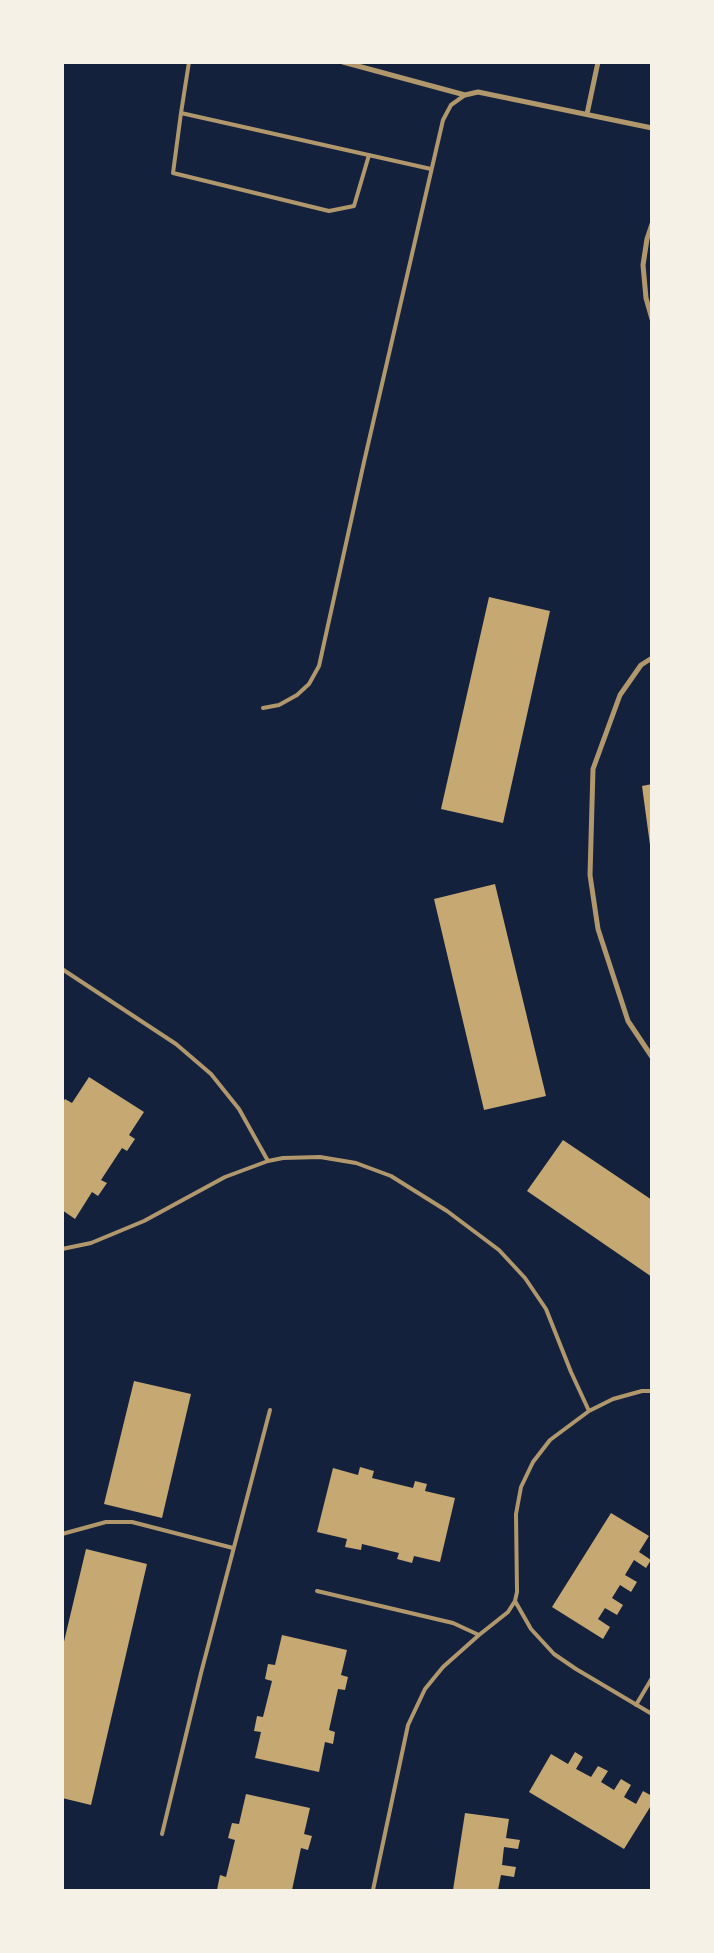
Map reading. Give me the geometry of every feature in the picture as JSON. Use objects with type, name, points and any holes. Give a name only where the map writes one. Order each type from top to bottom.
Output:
[{"type":"street","points":[[343,62],[465,95],[478,92],[652,128]]},
{"type":"street","points":[[587,114],[598,62]]},
{"type":"street","points":[[652,224],[647,239],[644,265],[646,298],[652,319]]},
{"type":"street","points":[[652,658],[641,665],[620,695],[593,769],[590,875],[598,929],[628,1020],[652,1057]]},
{"type":"lane","points":[[189,62],[173,173],[329,211],[354,206],[369,155]]},
{"type":"lane","points":[[264,708],[279,705],[297,695],[309,684],[319,666],[442,120],[451,105],[465,95]]},
{"type":"lane","points":[[181,113],[431,169]]},
{"type":"lane","points":[[62,968],[176,1044],[210,1074],[240,1109],[268,1161]]},
{"type":"lane","points":[[62,1249],[91,1243],[144,1221],[225,1177],[268,1161],[283,1158],[320,1157],[356,1163],[391,1176],[447,1211],[492,1245],[524,1278],[546,1309],[571,1372],[589,1410]]},
{"type":"lane","points":[[373,1890],[408,1725],[424,1689],[443,1668],[508,1612],[515,1601],[517,1592],[516,1514],[521,1487],[533,1462],[550,1440],[589,1410],[613,1399],[652,1391]]},
{"type":"lane","points":[[162,1834],[200,1673],[270,1410]]},
{"type":"lane","points":[[62,1534],[106,1522],[132,1522],[233,1548]]},
{"type":"lane","points":[[317,1591],[452,1623],[479,1636]]},
{"type":"lane","points":[[515,1601],[531,1629],[554,1654],[652,1714]]},
{"type":"lane","points":[[636,1705],[652,1678]]},
{"type":"building","points":[[489,597],[550,611],[503,823],[441,809]]},
{"type":"building","points":[[652,784],[652,845],[650,845],[642,786]]},
{"type":"building","points":[[495,884],[546,1096],[484,1110],[434,899]]},
{"type":"building","points":[[89,1077],[144,1112],[129,1135],[135,1139],[127,1151],[122,1148],[101,1180],[107,1183],[98,1196],[92,1192],[75,1219],[62,1210],[62,1117],[64,1114],[62,1112],[62,1104],[65,1099],[72,1103]]},
{"type":"building","points":[[563,1140],[652,1200],[652,1277],[527,1191]]},
{"type":"building","points":[[134,1381],[191,1394],[162,1518],[104,1504]]},
{"type":"building","points":[[360,1467],[374,1471],[372,1478],[413,1488],[415,1481],[427,1484],[425,1491],[455,1498],[440,1562],[414,1556],[412,1563],[397,1559],[399,1553],[362,1544],[361,1550],[345,1547],[347,1539],[317,1532],[333,1468],[358,1475]]},
{"type":"building","points":[[611,1513],[649,1536],[639,1552],[651,1560],[646,1568],[634,1560],[625,1575],[637,1582],[631,1592],[620,1585],[612,1598],[623,1605],[617,1615],[605,1608],[598,1619],[610,1627],[603,1639],[552,1607]]},
{"type":"building","points":[[86,1549],[147,1564],[91,1805],[62,1798],[62,1650]]},
{"type":"building","points":[[282,1635],[347,1650],[341,1675],[348,1677],[345,1690],[338,1689],[329,1730],[335,1732],[333,1744],[325,1742],[319,1772],[255,1758],[261,1732],[254,1731],[257,1716],[263,1717],[272,1681],[265,1679],[268,1664],[275,1665]]},
{"type":"building","points":[[575,1752],[583,1757],[576,1769],[591,1777],[598,1766],[608,1771],[601,1782],[614,1790],[621,1779],[631,1785],[624,1797],[636,1804],[643,1791],[652,1796],[652,1804],[624,1849],[529,1792],[551,1754],[568,1764]]},
{"type":"building","points":[[246,1794],[310,1808],[304,1834],[312,1836],[308,1850],[301,1848],[292,1890],[217,1890],[220,1875],[226,1877],[235,1840],[228,1838],[232,1823],[239,1824]]},
{"type":"building","points":[[465,1813],[509,1819],[506,1838],[520,1840],[518,1849],[504,1847],[502,1865],[516,1867],[514,1877],[501,1875],[498,1890],[453,1890]]}]
